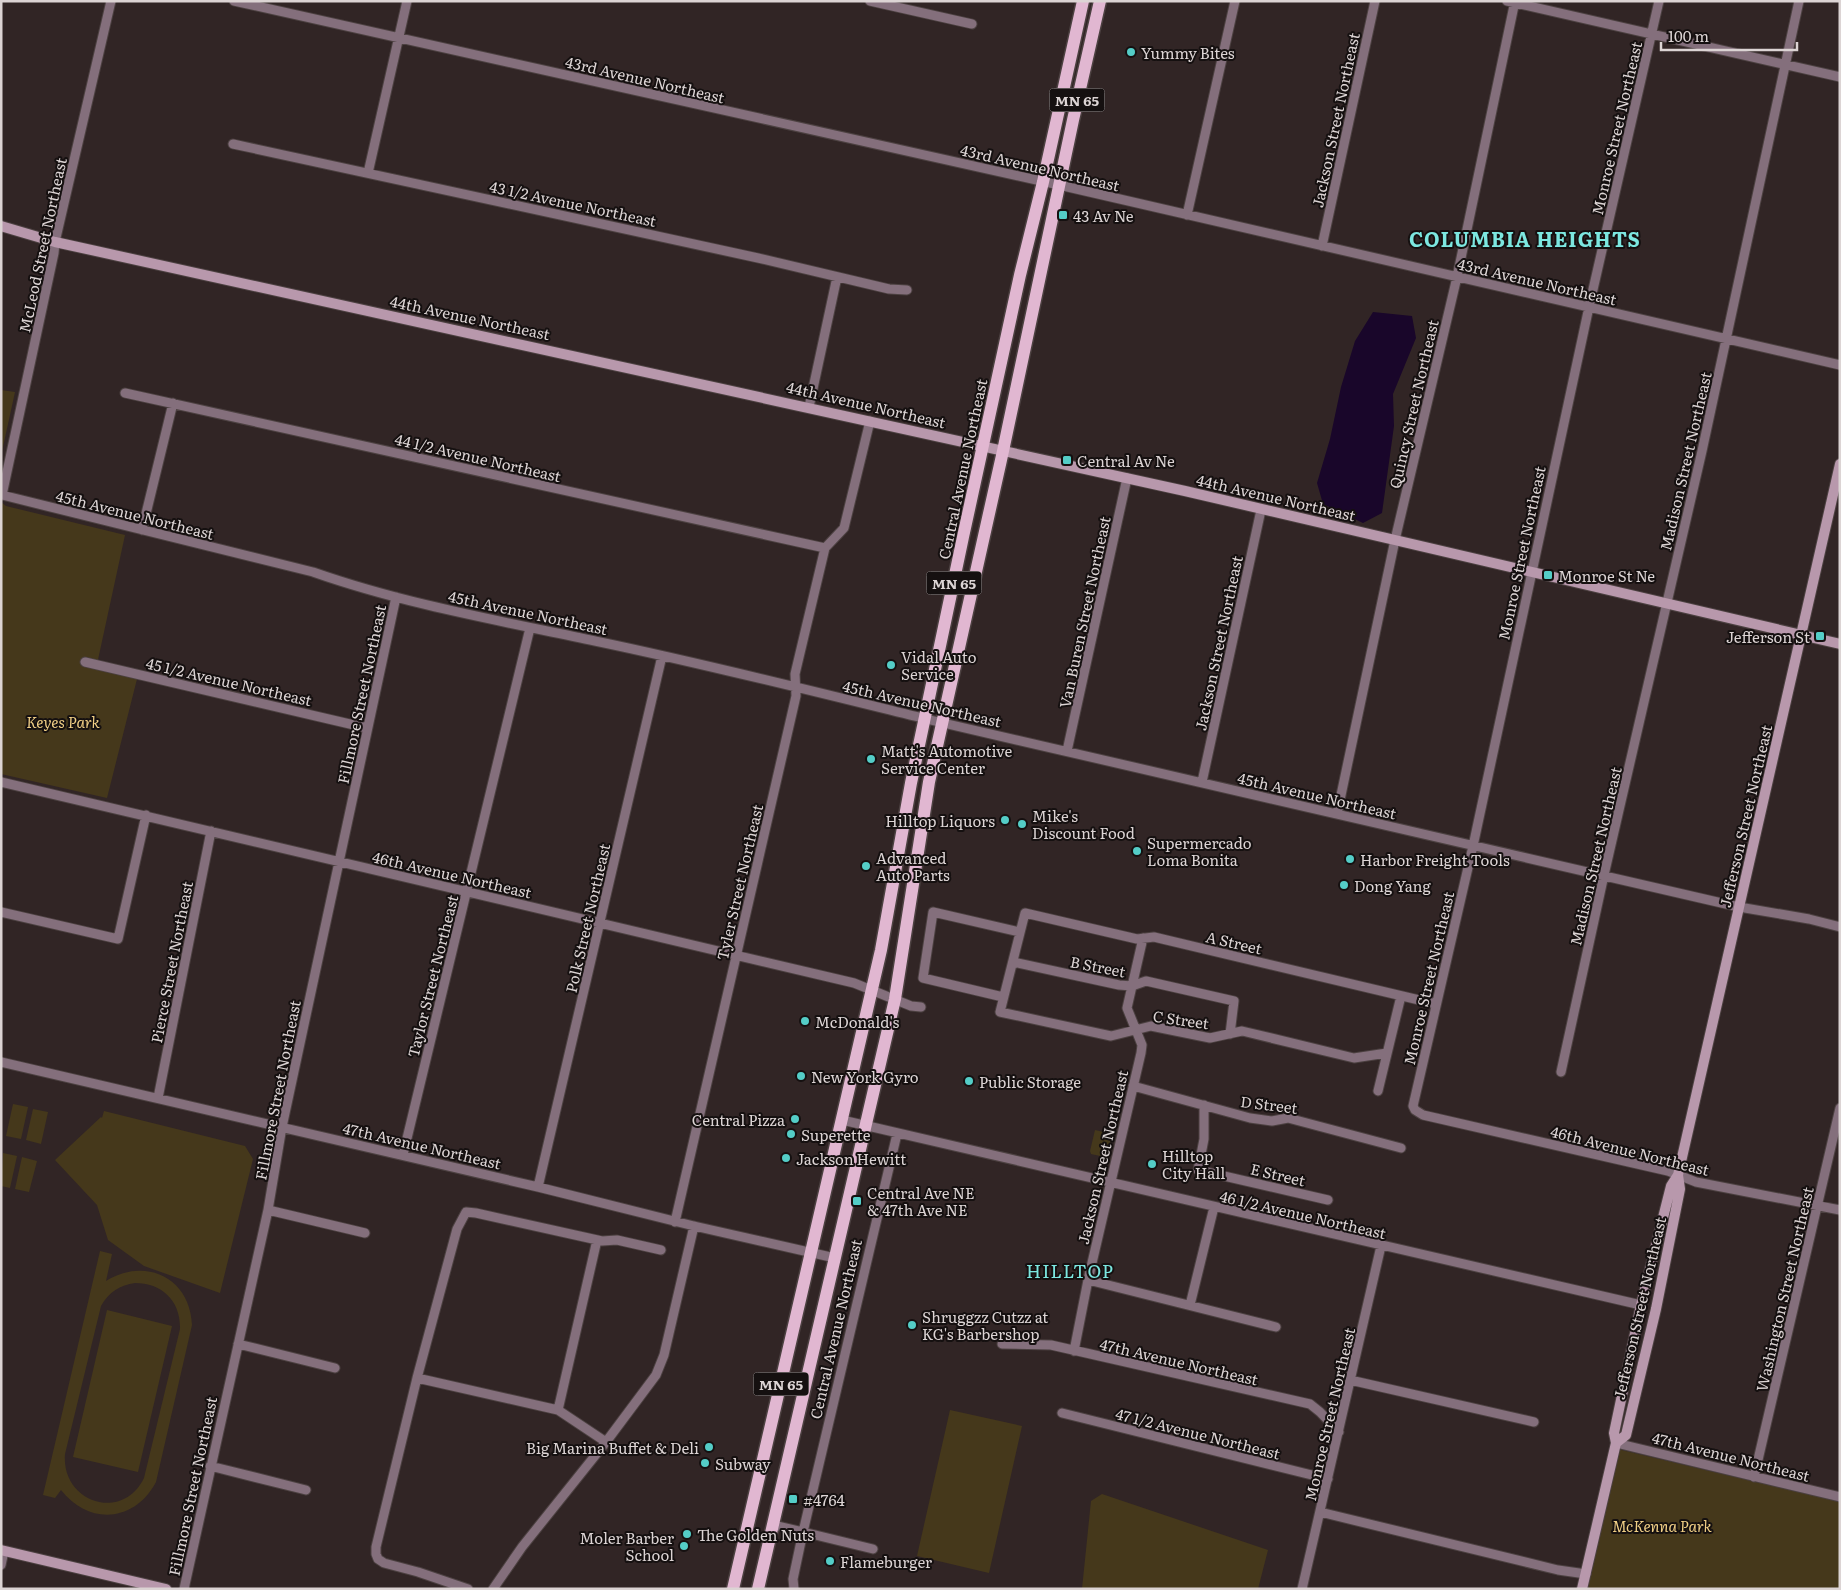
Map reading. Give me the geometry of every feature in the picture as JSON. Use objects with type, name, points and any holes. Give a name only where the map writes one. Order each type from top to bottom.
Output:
[{"type":"main road","name":"Central Avenue Northeast","points":[[733,1589],[872,989],[983,446],[1083,1]]},
{"type":"main road","name":"Central Avenue Northeast","points":[[758,1589],[895,999],[929,782],[941,723],[1003,451],[1100,1]]},
{"type":"street","name":"McLeod Street Northeast","points":[[2,495],[55,242],[111,1]]},
{"type":"street","name":"43rd Avenue Northeast","points":[[234,1],[1059,185],[1840,364]]},
{"type":"street","points":[[368,173],[407,1]]},
{"type":"street","points":[[870,1],[972,24]]},
{"type":"street","points":[[1187,215],[1235,1]]},
{"type":"street","name":"Jackson Street Northeast","points":[[1322,246],[1375,1]]},
{"type":"street","name":"Monroe Street Northeast","points":[[1415,1110],[1413,1101],[1473,846],[1589,307],[1659,1]]},
{"type":"street","name":"Madison Street Northeast","points":[[1561,1072],[1604,875],[1702,451],[1799,1]]},
{"type":"street","points":[[1513,2],[1840,77]]},
{"type":"street","name":"Quincy Street Northeast","points":[[1337,814],[1394,540],[1458,277],[1513,2]]},
{"type":"street","name":"43 1/2 Avenue Northeast","points":[[233,144],[758,258],[889,289],[907,290]]},
{"type":"street","name":"44th Avenue Northeast","points":[[1,226],[55,242],[1127,478],[1840,644]]},
{"type":"street","points":[[809,407],[837,277]]},
{"type":"street","name":"44 1/2 Avenue Northeast","points":[[125,393],[825,548]]},
{"type":"street","points":[[142,530],[173,403]]},
{"type":"street","points":[[825,548],[844,528],[870,421]]},
{"type":"street","name":"Jefferson Street Northeast","points":[[1582,1589],[1616,1443],[1614,1433],[1642,1306],[1671,1186],[1678,1175],[1840,464]]},
{"type":"street","name":"Van Buren Street Northeast","points":[[1067,751],[1127,478]]},
{"type":"street","name":"45th Avenue Northeast","points":[[2,495],[313,572],[348,584],[530,628],[662,656],[941,723],[1739,907],[1840,926]]},
{"type":"street","name":"Jackson Street Northeast","points":[[1202,782],[1261,510]]},
{"type":"street","name":"Tyler Street Northeast","points":[[675,1222],[796,696],[795,674],[825,548]]},
{"type":"street","name":"Fillmore Street Northeast","points":[[184,1589],[268,1210],[282,1127],[396,596]]},
{"type":"street","name":"Taylor Street Northeast","points":[[403,1155],[530,628]]},
{"type":"street","name":"Polk Street Northeast","points":[[538,1186],[662,656]]},
{"type":"street","name":"45 1/2 Avenue Northeast","points":[[85,662],[367,728]]},
{"type":"street","name":"46th Avenue Northeast","points":[[1,782],[854,983],[911,1006],[921,1007]]},
{"type":"street","points":[[1,912],[118,939],[146,816]]},
{"type":"street","name":"Pierce Street Northeast","points":[[158,1098],[211,831]]},
{"type":"street","points":[[933,912],[1020,932],[1003,996],[923,978],[933,912]]},
{"type":"street","name":"A Street","points":[[1020,932],[1025,913],[1137,938],[1154,937],[1436,1004]]},
{"type":"street","name":"Jackson Street Northeast","points":[[1074,1351],[1088,1280],[1142,1045],[1127,1008],[1143,938]]},
{"type":"street","name":"B Street","points":[[1013,962],[1119,985],[1132,986],[1146,981],[1234,1001],[1230,1034]]},
{"type":"street","name":"C Street","points":[[1003,996],[1000,1012],[1111,1036],[1150,1026],[1210,1038],[1242,1031],[1354,1058],[1387,1053]]},
{"type":"street","points":[[1378,1091],[1401,996]]},
{"type":"street","name":"47th Avenue Northeast","points":[[1,1062],[538,1186],[675,1222],[835,1258]]},
{"type":"street","name":"D Street","points":[[1133,1086],[1250,1118],[1272,1121],[1288,1118],[1402,1148]]},
{"type":"street","name":"E Street","points":[[1204,1105],[1204,1139],[1198,1170],[1328,1200]]},
{"type":"street","name":"Washington Street Northeast","points":[[1754,1476],[1840,1108]]},
{"type":"street","name":"46th Avenue Northeast","points":[[1415,1110],[1423,1115],[1668,1171],[1696,1182],[1840,1210]]},
{"type":"street","name":"46 1/2 Avenue Northeast","points":[[842,1120],[1642,1306]]},
{"type":"street","name":"Central Avenue Northeast","points":[[794,1589],[793,1579],[803,1532],[897,1134]]},
{"type":"street","name":"Jefferson Street Northeast","points":[[1616,1443],[1626,1436],[1656,1309],[1680,1189],[1678,1175]]},
{"type":"street","points":[[1190,1305],[1214,1207]]},
{"type":"street","points":[[268,1210],[365,1233]]},
{"type":"street","points":[[468,1589],[384,1563],[376,1554],[376,1547],[417,1378],[457,1229],[466,1212],[597,1240],[617,1240],[661,1250]]},
{"type":"street","points":[[493,1589],[522,1546],[606,1442],[656,1375],[664,1355],[694,1226]]},
{"type":"street","points":[[558,1410],[597,1240]]},
{"type":"street","name":"Monroe Street Northeast","points":[[1302,1589],[1381,1246]]},
{"type":"street","points":[[1088,1280],[1276,1327]]},
{"type":"street","points":[[238,1344],[335,1368]]},
{"type":"street","name":"47th Avenue Northeast","points":[[1002,1344],[1051,1345],[1310,1404],[1339,1432]]},
{"type":"street","points":[[417,1378],[558,1410],[606,1442]]},
{"type":"street","points":[[1350,1380],[1534,1422]]},
{"type":"street","name":"47 1/2 Avenue Northeast","points":[[1062,1413],[1328,1479]]},
{"type":"street","name":"47th Avenue Northeast","points":[[1616,1443],[1840,1496]]},
{"type":"street","points":[[210,1466],[306,1490]]},
{"type":"street","points":[[1320,1512],[1558,1570],[1586,1574]]},
{"type":"street","points":[[774,1525],[873,1549]]},
{"type":"street","points":[[1,1565],[3,1551],[166,1589]]},
{"type":"green space","points":[[1,390],[15,392],[1,456]]},
{"type":"green space","name":"Keyes Park","points":[[1,502],[6,506],[125,535],[96,669],[137,679],[107,798],[1,774]]},
{"type":"green space","points":[[13,1104],[28,1107],[21,1139],[6,1136]]},
{"type":"green space","points":[[33,1109],[48,1112],[41,1144],[26,1140]]},
{"type":"green space","points":[[104,1111],[245,1146],[253,1159],[220,1293],[144,1266],[108,1240],[97,1205],[55,1160],[102,1118]]},
{"type":"green space","points":[[1095,1130],[1112,1134],[1108,1155],[1105,1157],[1091,1154]]},
{"type":"green space","points":[[3,1153],[17,1156],[10,1188],[1,1186]]},
{"type":"green space","points":[[22,1157],[37,1161],[29,1192],[15,1189]]},
{"type":"green space","points":[[100,1251],[112,1254],[106,1281],[121,1274],[136,1271],[150,1272],[163,1276],[183,1294],[189,1308],[192,1325],[156,1482],[147,1495],[136,1505],[124,1512],[111,1514],[98,1514],[85,1510],[72,1502],[61,1490],[55,1498],[43,1495]],"holes":[[[135,1283],[145,1284],[161,1290],[173,1302],[177,1310],[180,1329],[144,1478],[134,1492],[122,1500],[108,1503],[95,1501],[82,1495],[73,1484],[66,1471],[65,1454],[101,1306],[111,1293],[120,1287]]]},
{"type":"green space","points":[[107,1310],[172,1326],[138,1472],[73,1457]]},
{"type":"green space","points":[[950,1410],[1022,1426],[989,1573],[917,1556]]},
{"type":"green space","name":"McKenna Park","points":[[1613,1448],[1840,1502],[1840,1589],[1582,1589]]},
{"type":"green space","points":[[1102,1494],[1268,1550],[1258,1589],[1082,1589],[1091,1501]]},
{"type":"shaded area","points":[[1373,312],[1412,316],[1416,338],[1393,394],[1394,426],[1382,513],[1363,523],[1323,504],[1317,483],[1330,439],[1341,387],[1355,341]]},
{"type":"place","name":"Yummy Bites","points":[[1131,52]]},
{"type":"place","name":"43 Av Ne","points":[[1063,215]]},
{"type":"place","name":"Central Av Ne","points":[[1067,460]]},
{"type":"place","name":"Monroe St Ne","points":[[1548,575]]},
{"type":"place","name":"Jefferson St","points":[[1820,636]]},
{"type":"place","name":"Vidal Auto Service","points":[[891,665]]},
{"type":"place","name":"Matt's Automotive Service Center","points":[[871,759]]},
{"type":"place","name":"Hilltop Liquors","points":[[1005,820]]},
{"type":"place","name":"Mike's Discount Food","points":[[1022,824]]},
{"type":"place","name":"Supermercado Loma Bonita","points":[[1137,851]]},
{"type":"place","name":"Harbor Freight Tools","points":[[1350,859]]},
{"type":"place","name":"Advanced Auto Parts","points":[[866,866]]},
{"type":"place","name":"Dong Yang","points":[[1344,885]]},
{"type":"place","name":"McDonald's","points":[[805,1021]]},
{"type":"place","name":"New York Gyro","points":[[801,1076]]},
{"type":"place","name":"Public Storage","points":[[969,1081]]},
{"type":"place","name":"Central Pizza","points":[[795,1119]]},
{"type":"place","name":"Superette","points":[[791,1134]]},
{"type":"place","name":"Jackson Hewitt","points":[[786,1158]]},
{"type":"place","name":"Hilltop City Hall","points":[[1152,1164]]},
{"type":"place","name":"Central Ave NE & 47th Ave NE","points":[[857,1201]]},
{"type":"place","name":"Shruggzz Cutzz at KG's Barbershop","points":[[912,1325]]},
{"type":"place","name":"Big Marina Buffet & Deli","points":[[709,1447]]},
{"type":"place","name":"Subway","points":[[705,1463]]},
{"type":"place","name":"#4764","points":[[793,1499]]},
{"type":"place","name":"The Golden Nuts","points":[[687,1534]]},
{"type":"place","name":"Moler Barber School","points":[[684,1546]]},
{"type":"place","name":"Flameburger","points":[[830,1561]]},
{"type":"district","name":"COLUMBIA HEIGHTS","points":[[1525,238]]},
{"type":"district","name":"HILLTOP","points":[[1070,1270]]}]
